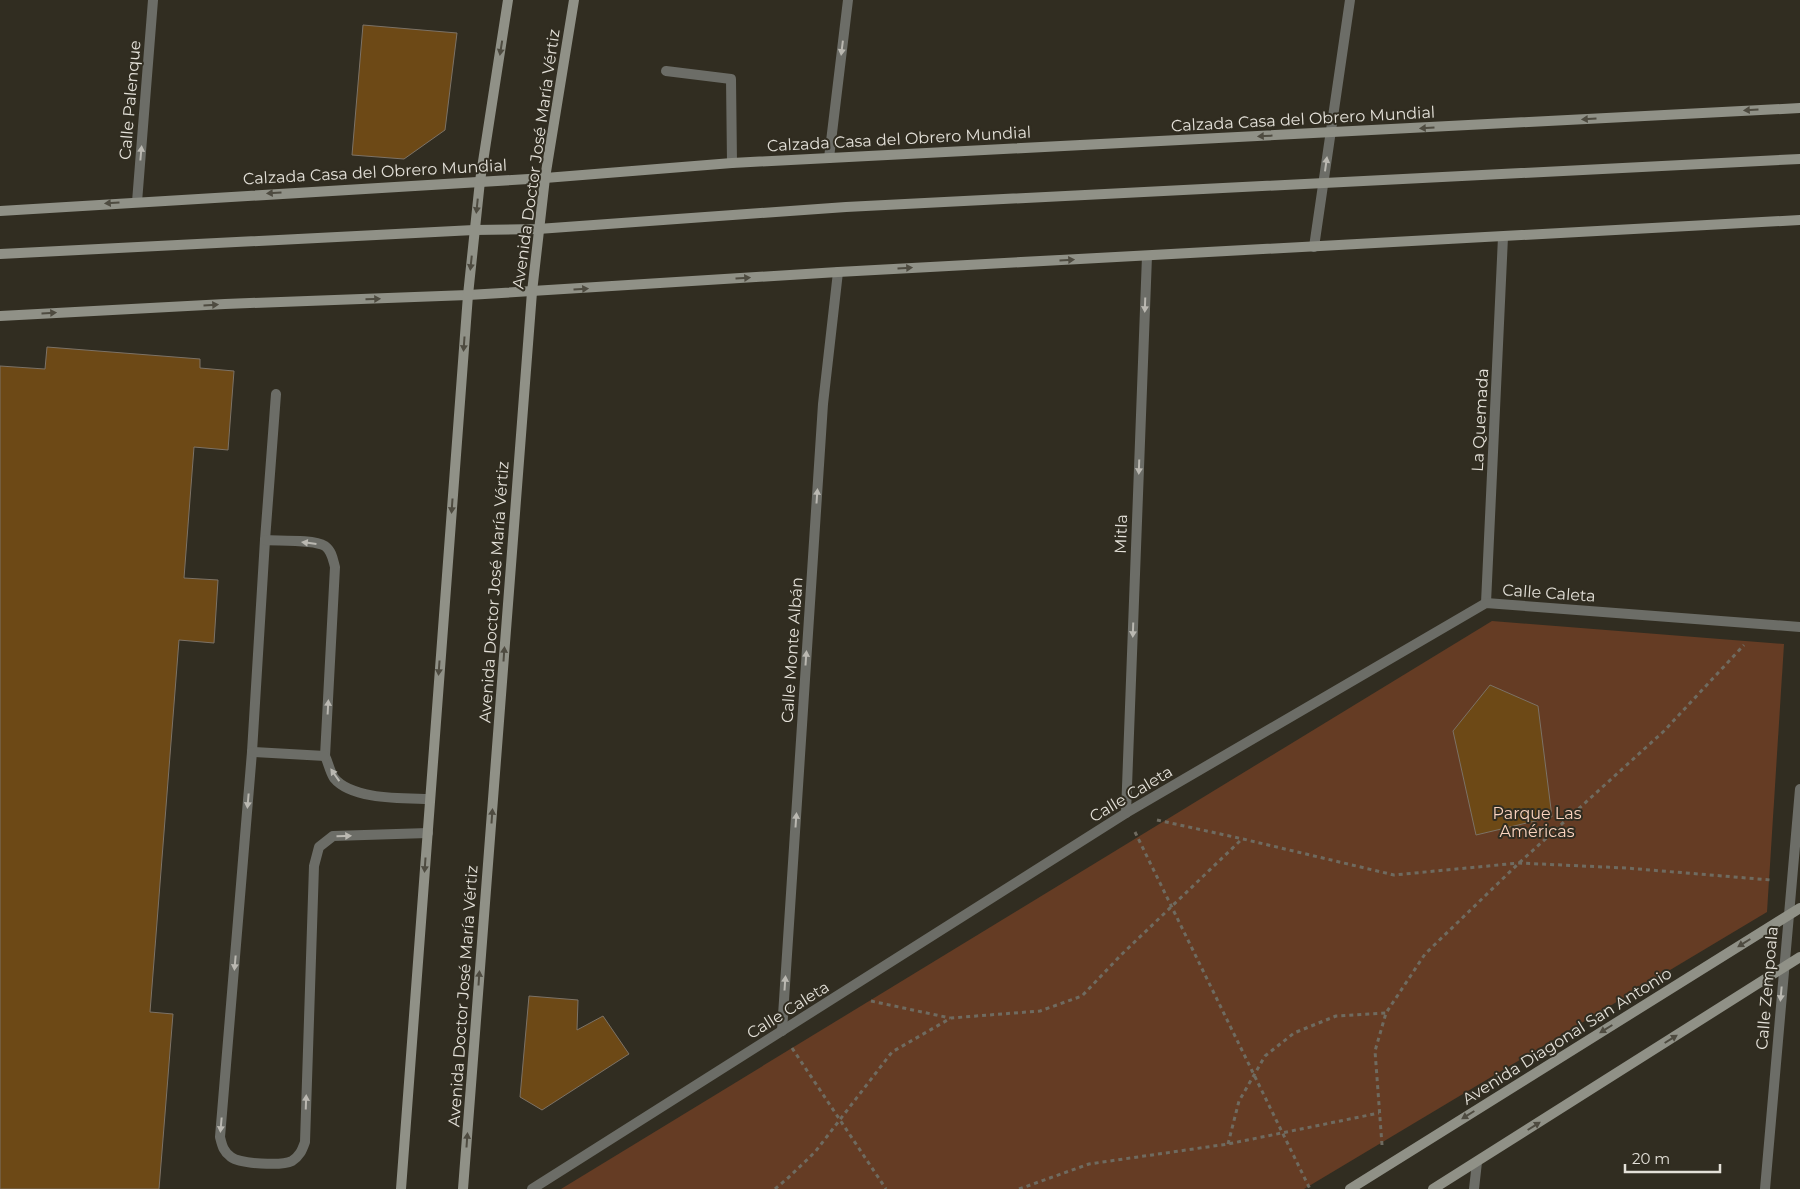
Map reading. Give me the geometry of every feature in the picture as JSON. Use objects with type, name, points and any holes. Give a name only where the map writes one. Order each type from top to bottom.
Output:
[{"type":"street","name":"Calle Palenque","points":[[137,202],[154,0]]},
{"type":"street","points":[[401,1189],[468,295],[480,181],[508,0]]},
{"type":"street","name":"Avenida Doctor José María Vértiz","points":[[463,1189],[532,292],[545,178],[574,0]]},
{"type":"street","points":[[829,158],[848,0]]},
{"type":"street","points":[[1314,247],[1350,0]]},
{"type":"street","points":[[666,71],[731,79],[732,163]]},
{"type":"street","name":"Calzada Casa del Obrero Mundial","points":[[0,211],[545,178],[732,163],[1800,108]]},
{"type":"street","points":[[0,254],[474,230],[538,229],[846,207],[1800,159]]},
{"type":"street","points":[[0,316],[225,304],[532,292],[838,272],[1800,220]]},
{"type":"street","name":"La Quemada","points":[[1486,603],[1503,237]]},
{"type":"street","name":"Mitla","points":[[1126,813],[1147,256]]},
{"type":"street","name":"Calle Monte Albán","points":[[782,1031],[823,404],[838,272]]},
{"type":"street","points":[[276,394],[264,540],[252,752],[220,1136],[223,1149],[231,1158],[243,1162],[280,1164],[292,1161],[301,1153],[305,1142],[314,866],[319,847],[333,836],[428,833]]},
{"type":"street","points":[[264,540],[313,543],[325,546],[333,556],[335,567],[325,756],[334,778],[350,789],[383,797],[429,799]]},
{"type":"street","name":"Calle Caleta","points":[[532,1189],[1126,813],[1486,603],[1800,627]]},
{"type":"street","points":[[252,752],[325,756]]},
{"type":"street","name":"Calle Zempoala","points":[[1765,1189],[1800,789]]},
{"type":"street","name":"Avenida Diagonal San Antonio","points":[[1350,1189],[1800,908]]},
{"type":"street","points":[[1433,1189],[1800,957]]},
{"type":"street","points":[[1474,1189],[1477,1162]]},
{"type":"path","points":[[1384,1168],[1375,1051],[1386,1013],[1425,954],[1519,863],[1664,731],[1763,624]]},
{"type":"path","points":[[1126,813],[1242,838],[1394,875],[1519,863],[1626,868],[1792,882]]},
{"type":"path","points":[[1126,813],[1310,1189]]},
{"type":"path","points":[[840,994],[951,1018],[1040,1011],[1082,996],[1121,955],[1242,838]]},
{"type":"path","points":[[1228,1144],[1239,1101],[1265,1056],[1294,1033],[1336,1016],[1386,1013]]},
{"type":"path","points":[[775,1189],[815,1152],[892,1052],[951,1018]]},
{"type":"path","points":[[782,1031],[886,1189]]},
{"type":"path","points":[[1019,1189],[1089,1164],[1228,1144],[1379,1114]]},
{"type":"green space","name":"Parque Las Américas","points":[[1492,621],[1784,644],[1767,912],[1304,1189],[561,1189]]},
{"type":"building","points":[[363,25],[457,33],[445,130],[404,159],[352,155]]},
{"type":"building","points":[[47,347],[200,359],[200,368],[234,371],[228,450],[194,447],[184,578],[218,580],[214,643],[179,640],[150,1012],[173,1014],[159,1189],[0,1189],[0,366],[45,369]]},
{"type":"building","points":[[1490,685],[1538,706],[1552,817],[1476,835],[1453,731]]},
{"type":"building","points":[[529,996],[578,1000],[577,1030],[603,1016],[629,1054],[542,1110],[520,1097]]}]
